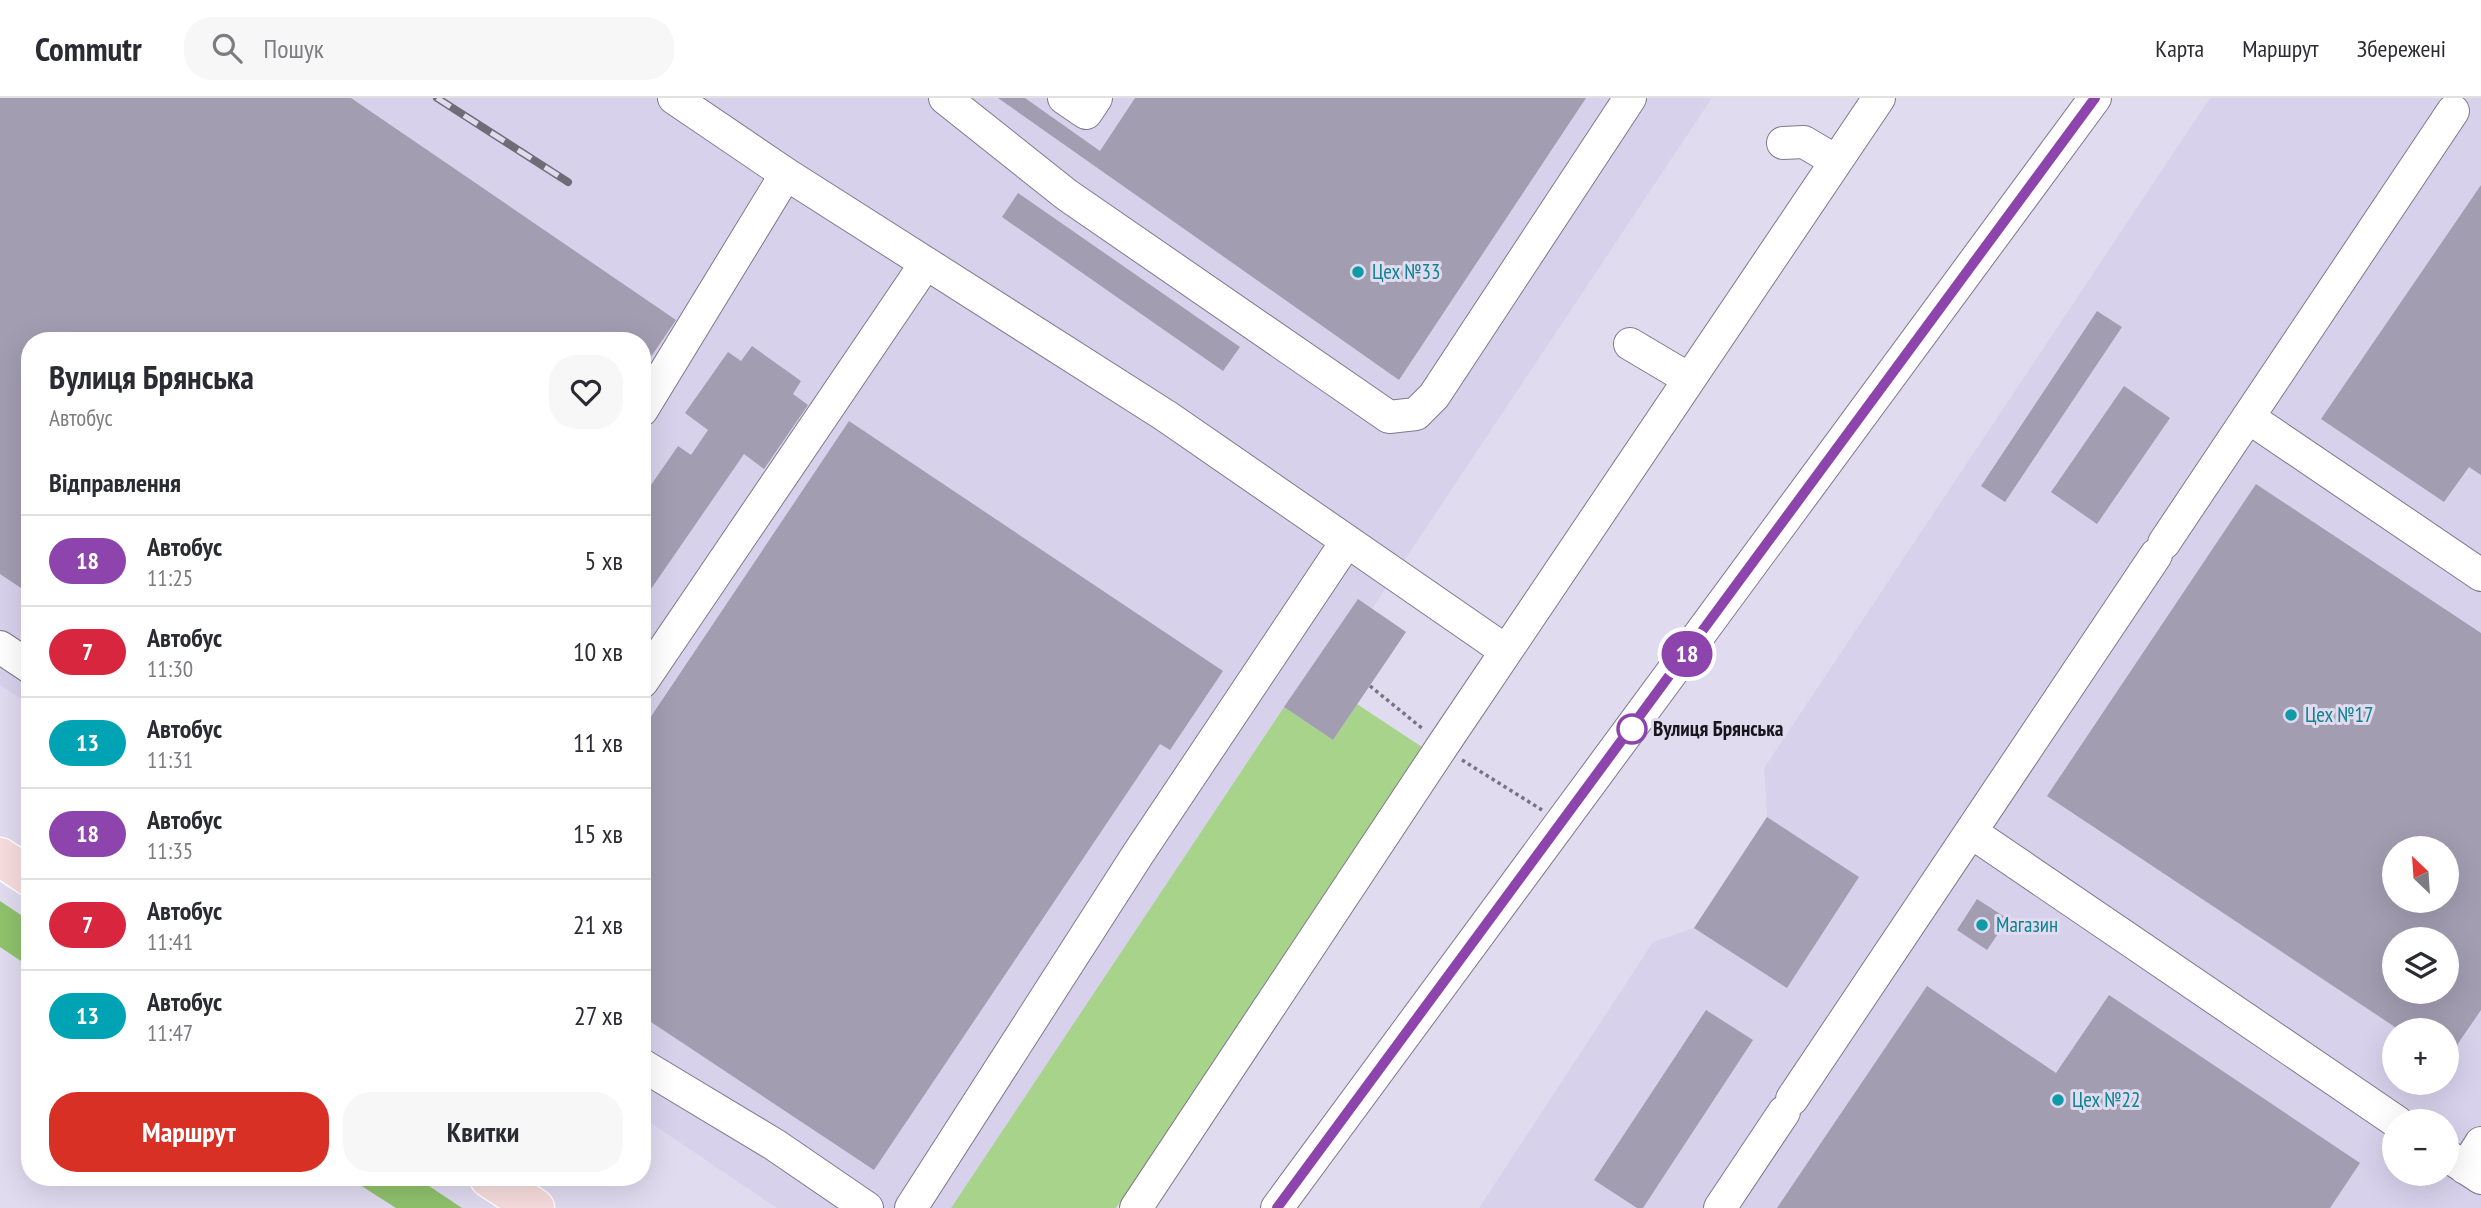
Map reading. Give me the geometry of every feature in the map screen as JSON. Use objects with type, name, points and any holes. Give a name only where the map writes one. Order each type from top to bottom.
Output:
[{"type":"main road","points":[[0,857],[21,871]]},
{"type":"main road","points":[[501,1186],[535,1208]]},
{"type":"street","points":[[674,98],[786,174],[1166,415],[1506,652]]},
{"type":"street","points":[[946,98],[1067,195],[1332,381],[1389,417],[1416,414],[1434,396],[1630,98]]},
{"type":"street","points":[[1064,98],[1086,113],[1096,98]]},
{"type":"street","points":[[1136,1208],[1454,754],[1506,652],[1879,98]]},
{"type":"street","points":[[1277,1208],[2095,98]]},
{"type":"street","points":[[1720,1208],[2453,111]]},
{"type":"street","points":[[1783,143],[1804,142],[1836,161]]},
{"type":"street","points":[[651,395],[786,174]]},
{"type":"street","points":[[651,669],[926,263]]},
{"type":"street","points":[[1630,344],[1689,379]]},
{"type":"street","points":[[2248,417],[2481,575]]},
{"type":"street","points":[[911,1208],[1138,854],[1347,541]]},
{"type":"street","points":[[0,647],[21,661]]},
{"type":"street","points":[[1971,832],[2382,1112]]},
{"type":"street","points":[[651,1070],[775,1145],[867,1208]]},
{"type":"path","points":[[1370,686],[1454,754],[1561,822]]},
{"type":"shaded area","points":[[0,98],[1712,98],[1372,609],[1406,632],[1333,740],[1283,708],[951,1208],[777,1208],[651,1123],[651,332],[21,332],[21,699],[0,685]]},
{"type":"shaded area","points":[[2210,98],[2481,98],[2481,1208],[1479,1208],[1653,942],[1694,928],[1767,817],[1764,768]]},
{"type":"green space","points":[[1357,704],[1422,747],[1116,1208],[951,1208],[1284,707],[1333,740]]},
{"type":"green space","points":[[0,901],[21,915],[21,961],[0,947]]},
{"type":"green space","points":[[362,1186],[429,1186],[462,1208],[396,1208]]},
{"type":"building","points":[[0,98],[351,98],[676,320],[651,357],[651,332],[21,332],[21,588],[0,574]]},
{"type":"building","name":"Цех №33","points":[[998,98],[1025,98],[1100,151],[1135,98],[1586,98],[1399,380]]},
{"type":"building","points":[[2481,185],[2481,475],[2469,467],[2444,502],[2321,419]]},
{"type":"building","points":[[1018,193],[1240,347],[1223,371],[1002,217]]},
{"type":"building","points":[[2097,311],[2122,327],[2005,502],[1981,486]]},
{"type":"building","points":[[752,346],[801,381],[793,394],[808,405],[764,469],[744,454],[651,589],[651,485],[678,446],[691,455],[708,430],[685,413],[728,352],[741,361]]},
{"type":"building","points":[[2124,386],[2170,418],[2097,524],[2051,492]]},
{"type":"building","points":[[849,421],[1223,671],[1170,750],[1160,744],[874,1170],[651,1022],[651,717]]},
{"type":"building","name":"Цех №17","points":[[2256,484],[2481,633],[2481,1010],[2459,1042],[2459,1018],[2382,1018],[2047,796]]},
{"type":"building","points":[[1358,599],[1406,632],[1333,740],[1284,707]]},
{"type":"building","points":[[1767,817],[1859,877],[1787,988],[1694,928]]},
{"type":"building","name":"Магазин","points":[[1977,899],[2008,919],[1987,950],[1957,930]]},
{"type":"building","name":"Цех №22","points":[[1927,986],[2056,1073],[2109,995],[2360,1163],[2330,1208],[1777,1208]]},
{"type":"building","points":[[1706,1010],[1753,1040],[1643,1208],[1637,1208],[1594,1180]]},
{"type":"railway","points":[[437,98],[568,182]]},
{"type":"bus line","name":"18","points":[[1277,1208],[2095,98]]},
{"type":"place","name":"Цех №33","points":[[1358,272]]},
{"type":"place","name":"Цех №17","points":[[2291,715]]},
{"type":"place","name":"Вулиця Брянська","points":[[1632,729]]},
{"type":"place","name":"Магазин","points":[[1982,925]]},
{"type":"place","name":"Цех №22","points":[[2058,1100]]}]
